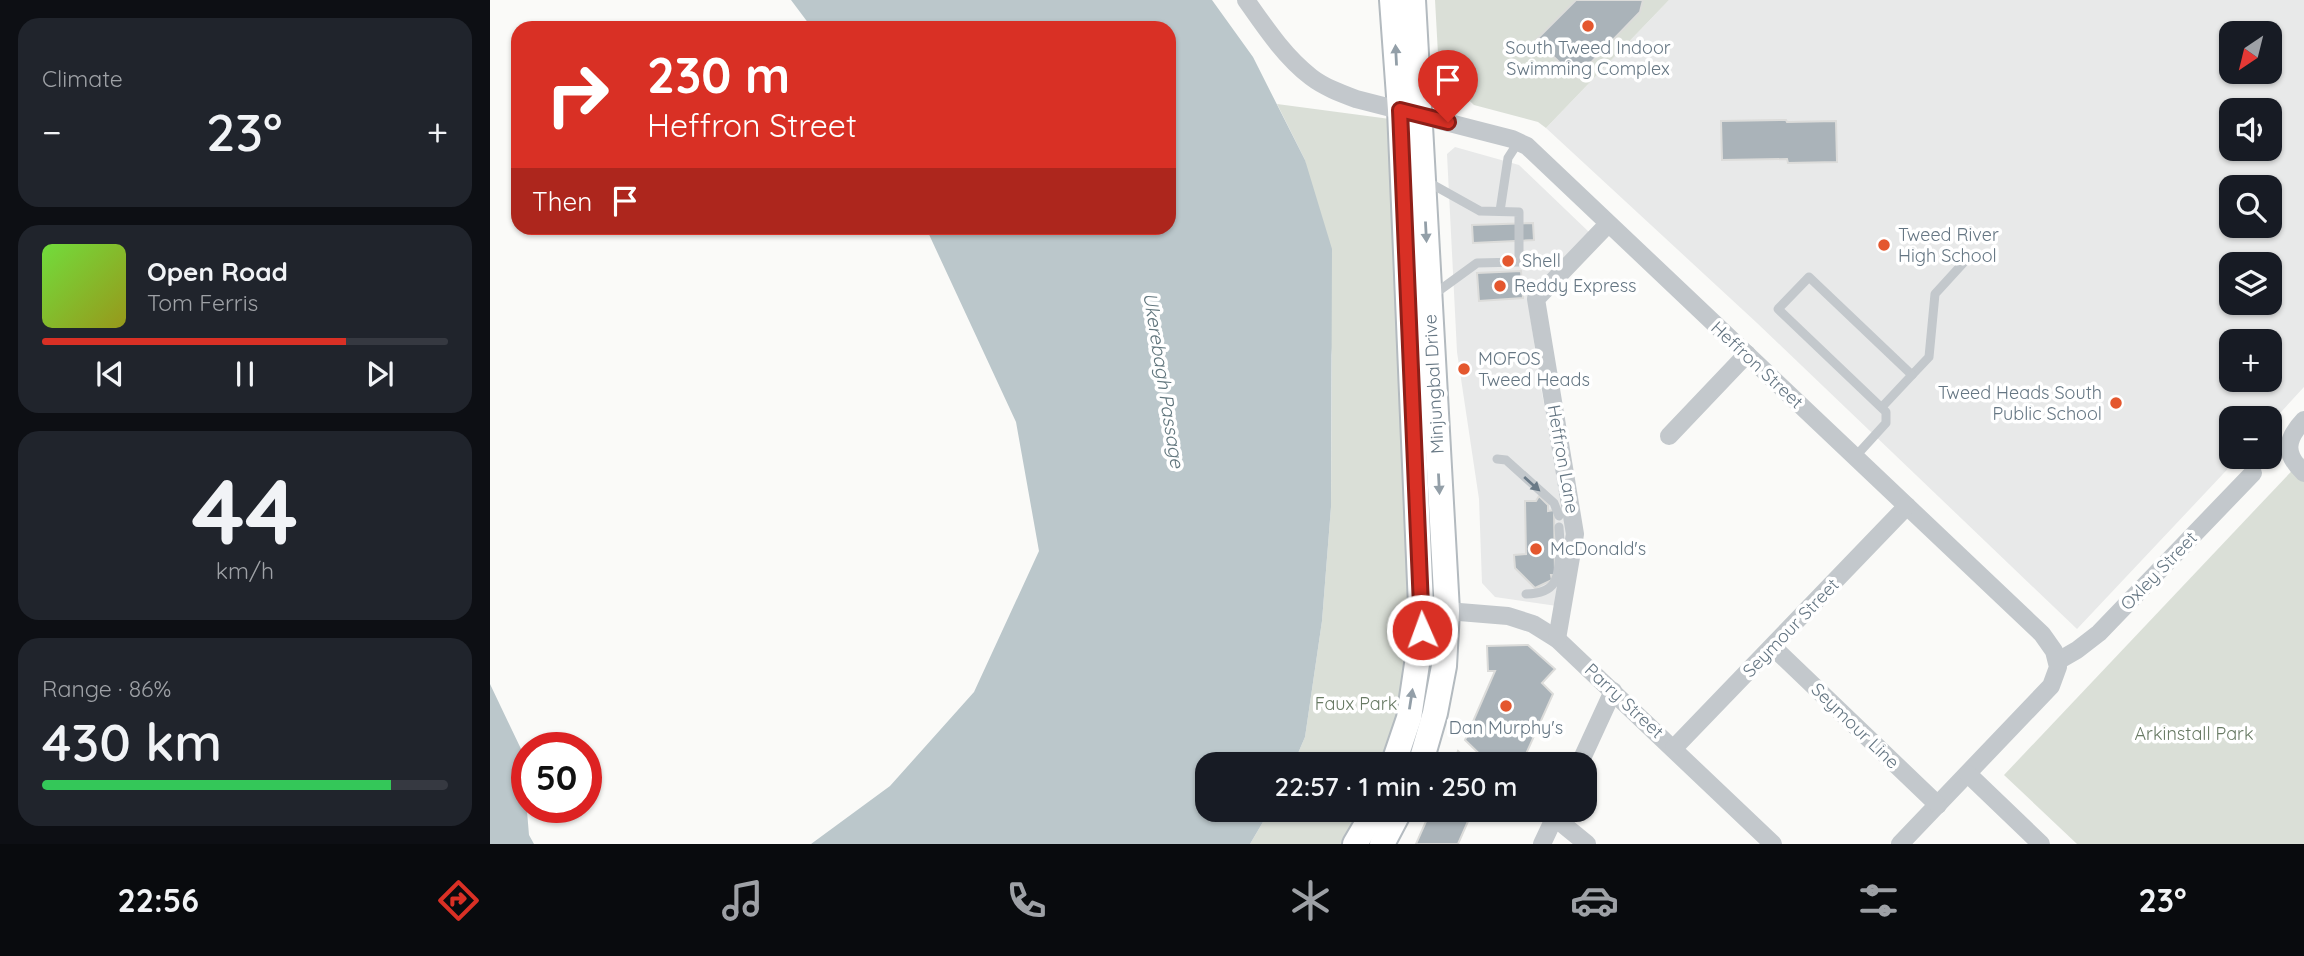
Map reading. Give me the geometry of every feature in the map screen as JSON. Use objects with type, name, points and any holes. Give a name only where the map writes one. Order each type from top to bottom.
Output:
[{"type":"main road","name":"Minjungbal Drive","points":[[1392,0],[1423,180],[1447,611],[1444,666],[1436,713],[1424,752]]},
{"type":"main road","name":"Minjungbal Drive","points":[[1397,752],[1409,718],[1422,630],[1410,112],[1413,0]]},
{"type":"main road","points":[[1367,842],[1372,822]]},
{"type":"main road","points":[[1367,842],[1388,822]]},
{"type":"street","name":"Heffron Street","points":[[1246,0],[1283,50],[1310,76],[1331,89],[1356,99],[1519,141],[1536,154],[2042,634],[2058,661]]},
{"type":"street","name":"Heffron Lane","points":[[1557,639],[1575,534],[1535,299],[1608,224]]},
{"type":"street","points":[[1669,436],[1746,354]]},
{"type":"street","points":[[2302,428],[2290,440],[2289,451],[2295,464],[2304,473]]},
{"type":"street","name":"Oxley Street","points":[[2058,661],[2099,633],[2253,473]]},
{"type":"street","name":"Seymour Street","points":[[1674,748],[1907,506]]},
{"type":"street","name":"Parry Street","points":[[1447,611],[1508,616],[1533,624],[1557,639],[1773,844]]},
{"type":"street","name":"Seymour Line","points":[[1773,647],[1938,805]]},
{"type":"street","points":[[1900,844],[2051,686],[2057,673],[2058,661]]},
{"type":"street","points":[[1585,752],[1613,691]]},
{"type":"street","points":[[1968,774],[2041,844]]},
{"type":"street","points":[[1542,844],[1552,822]]},
{"type":"street","points":[[1564,822],[1587,844]]},
{"type":"lane","points":[[1500,211],[1508,158],[1519,141]]},
{"type":"lane","points":[[1423,180],[1480,211],[1519,212],[1520,262],[1477,263],[1429,298]]},
{"type":"lane","points":[[1882,407],[1929,357],[1935,294],[1966,260]]},
{"type":"lane","points":[[1855,457],[1886,423],[1886,412],[1778,309],[1809,277],[1912,375]]},
{"type":"lane","points":[[1497,459],[1506,460],[1554,503],[1559,516]]},
{"type":"lane","points":[[1526,594],[1537,594],[1553,586],[1558,577],[1559,527]]},
{"type":"shaded area","name":"Tweed River High School","points":[[1669,0],[2304,0],[2304,387],[2282,411],[2282,406],[2219,406],[2219,469],[2228,469],[2077,629],[1757,323],[1546,128]]},
{"type":"shaded area","points":[[1455,147],[1519,165],[1590,233],[1528,301],[1535,349],[1528,357],[1537,366],[1569,539],[1557,606],[1495,597],[1482,583],[1479,499],[1457,352],[1447,154]]},
{"type":"green space","points":[[1435,0],[1669,0],[1546,128],[1538,122],[1474,105],[1439,72]]},
{"type":"green space","name":"Faux Park","points":[[1277,104],[1390,119],[1412,625],[1399,725],[1387,752],[1299,752],[1305,737],[1322,621],[1331,507],[1332,355],[1305,160]]},
{"type":"green space","name":"Arkinstall Park","points":[[2304,458],[2304,844],[2077,844],[2004,775]]},
{"type":"green space","points":[[1263,822],[1356,822],[1342,844],[1250,844]]},
{"type":"water","name":"Ukerebagh Passage","points":[[791,0],[1212,0],[1253,57],[1305,160],[1332,249],[1331,507],[1322,621],[1305,737],[1299,752],[1195,752],[1195,822],[1263,822],[1250,844],[811,844],[890,786],[974,692],[1039,551],[1016,422],[929,235],[1176,235],[1176,21],[807,21]]},
{"type":"water","points":[[490,684],[513,732],[511,823],[528,823],[529,835],[534,844],[490,844]]},
{"type":"building","name":"South Tweed Indoor Swimming Complex","points":[[1576,0],[1643,0],[1640,12],[1576,78],[1536,40]]},
{"type":"building","points":[[1721,121],[1836,121],[1837,162],[1788,163],[1787,159],[1722,160]]},
{"type":"building","points":[[1533,223],[1534,240],[1473,243],[1472,225]]},
{"type":"building","name":"Reddy Express","points":[[1521,271],[1523,298],[1479,301],[1477,273]]},
{"type":"building","points":[[1539,496],[1548,505],[1548,511],[1554,510],[1555,575],[1551,575],[1552,580],[1535,588],[1515,568],[1514,555],[1526,554],[1525,501],[1536,501]]},
{"type":"building","points":[[1528,645],[1555,669],[1542,683],[1553,694],[1527,752],[1477,752],[1465,740],[1495,671],[1488,671],[1487,646]]},
{"type":"building","points":[[1426,822],[1468,822],[1458,844],[1416,844]]},
{"type":"place","name":"South Tweed Indoor Swimming Complex","points":[[1588,26]]},
{"type":"place","name":"Tweed River High School","points":[[1884,245]]},
{"type":"place","name":"Shell","points":[[1508,261]]},
{"type":"place","name":"Reddy Express","points":[[1500,286]]},
{"type":"place","name":"MOFOS Tweed Heads","points":[[1464,369]]},
{"type":"place","name":"Tweed Heads South Public School","points":[[2116,403]]},
{"type":"place","name":"McDonald's","points":[[1536,549]]},
{"type":"place","name":"Dan Murphy's","points":[[1506,706]]},
{"type":"route","points":[[1422,630],[1400,110],[1448,122]]}]
